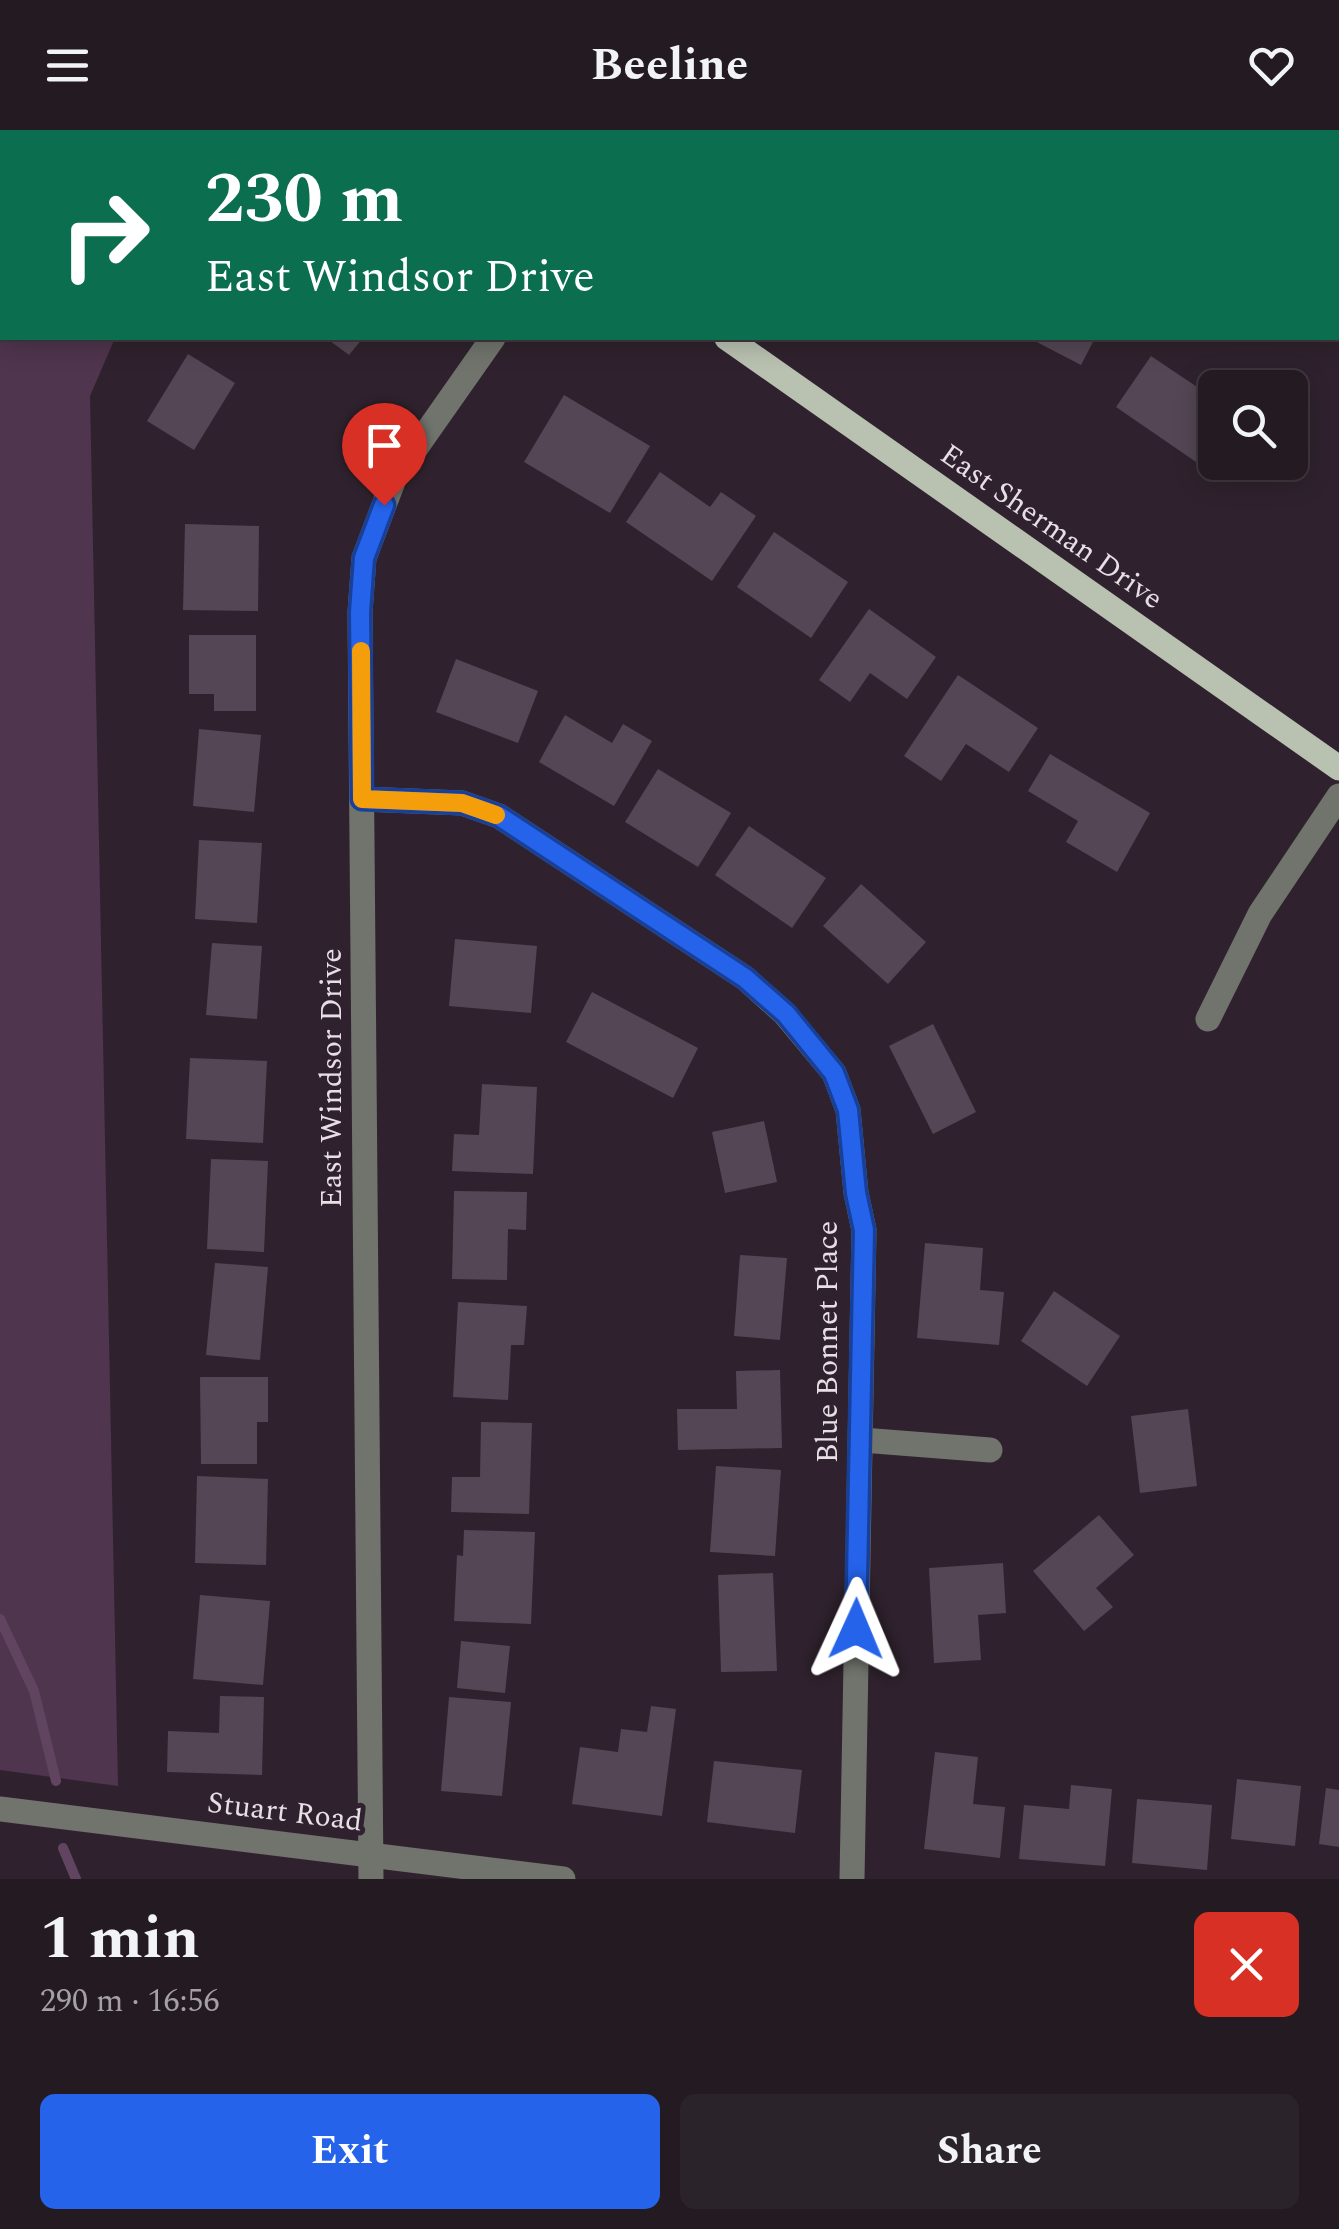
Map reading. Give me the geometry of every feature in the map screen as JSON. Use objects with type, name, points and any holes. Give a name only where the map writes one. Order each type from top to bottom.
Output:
[{"type":"main road","name":"East Sherman Drive","points":[[731,340],[1339,768]]},
{"type":"street","name":"East Windsor Drive","points":[[370,1867],[360,612],[364,558],[394,479],[493,340]]},
{"type":"street","points":[[1208,1019],[1260,914],[1339,796]]},
{"type":"street","name":"Blue Bonnet Place","points":[[362,799],[462,803],[499,816],[745,978],[786,1014],[834,1073],[848,1110],[856,1193],[864,1230],[852,1879]]},
{"type":"street","points":[[862,1440],[990,1450]]},
{"type":"street","name":"Stuart Road","points":[[0,1808],[370,1867],[563,1879]]},
{"type":"shaded area","points":[[0,340],[114,340],[90,396],[118,1786],[0,1770]]},
{"type":"building","points":[[329,340],[361,340],[349,355]]},
{"type":"building","points":[[1033,340],[1094,340],[1081,365]]},
{"type":"building","points":[[188,354],[235,383],[194,450],[147,421]]},
{"type":"building","points":[[1151,356],[1198,388],[1198,463],[1116,407]]},
{"type":"building","points":[[564,395],[650,446],[610,513],[524,462]]},
{"type":"building","points":[[660,472],[710,507],[721,492],[756,516],[712,581],[626,522]]},
{"type":"building","points":[[185,524],[259,526],[258,611],[183,610]]},
{"type":"building","points":[[774,532],[848,582],[811,638],[737,587]]},
{"type":"building","points":[[869,609],[936,657],[907,699],[870,673],[850,702],[819,680]]},
{"type":"building","points":[[189,635],[256,635],[256,711],[214,711],[214,694],[189,694]]},
{"type":"building","points":[[456,659],[538,691],[518,743],[436,712]]},
{"type":"building","points":[[958,675],[1038,728],[1009,772],[966,744],[941,781],[904,756]]},
{"type":"building","points":[[565,715],[612,743],[623,724],[652,741],[614,806],[539,762]]},
{"type":"building","points":[[199,729],[261,735],[254,812],[193,806]]},
{"type":"building","points":[[1050,754],[1150,813],[1117,872],[1066,842],[1078,821],[1028,791]]},
{"type":"building","points":[[658,769],[731,813],[698,867],[625,822]]},
{"type":"building","points":[[749,826],[826,878],[792,928],[715,875]]},
{"type":"building","points":[[199,840],[262,843],[257,923],[195,919]]},
{"type":"building","points":[[861,884],[926,942],[888,984],[823,926]]},
{"type":"building","points":[[455,939],[537,946],[531,1013],[449,1006]]},
{"type":"building","points":[[212,943],[262,946],[257,1019],[206,1015]]},
{"type":"building","points":[[592,992],[698,1048],[673,1098],[566,1042]]},
{"type":"building","points":[[933,1024],[976,1112],[933,1134],[889,1046]]},
{"type":"building","points":[[190,1058],[267,1061],[263,1143],[186,1139]]},
{"type":"building","points":[[482,1084],[537,1087],[533,1174],[452,1171],[454,1134],[479,1135]]},
{"type":"building","points":[[764,1121],[777,1182],[725,1193],[712,1132]]},
{"type":"building","points":[[211,1159],[268,1161],[264,1252],[207,1249]]},
{"type":"building","points":[[454,1191],[527,1192],[526,1230],[508,1229],[507,1280],[452,1279]]},
{"type":"building","points":[[925,1243],[983,1248],[980,1290],[1004,1292],[999,1345],[917,1338]]},
{"type":"building","points":[[740,1255],[787,1258],[780,1340],[734,1336]]},
{"type":"building","points":[[215,1263],[268,1267],[260,1360],[206,1355]]},
{"type":"building","points":[[1054,1291],[1120,1336],[1087,1386],[1021,1341]]},
{"type":"building","points":[[458,1302],[527,1306],[524,1345],[511,1345],[508,1400],[453,1397]]},
{"type":"building","points":[[780,1370],[782,1448],[678,1450],[677,1409],[737,1409],[736,1371]]},
{"type":"building","points":[[200,1377],[268,1377],[268,1422],[257,1422],[257,1464],[201,1464]]},
{"type":"building","points":[[1188,1409],[1197,1486],[1140,1493],[1131,1416]]},
{"type":"building","points":[[481,1422],[532,1423],[529,1514],[451,1512],[452,1477],[480,1477]]},
{"type":"building","points":[[716,1466],[781,1470],[775,1556],[710,1552]]},
{"type":"building","points":[[197,1476],[268,1479],[266,1565],[195,1563]]},
{"type":"building","points":[[1099,1515],[1134,1555],[1096,1588],[1113,1607],[1084,1631],[1033,1571]]},
{"type":"building","points":[[464,1530],[535,1532],[531,1624],[454,1621],[457,1555],[463,1556]]},
{"type":"building","points":[[1003,1563],[1006,1613],[978,1615],[981,1660],[934,1663],[929,1568]]},
{"type":"building","points":[[773,1573],[777,1671],[721,1672],[718,1575]]},
{"type":"building","points":[[200,1595],[270,1601],[263,1685],[193,1679]]},
{"type":"building","points":[[461,1641],[510,1646],[505,1693],[457,1688]]},
{"type":"building","points":[[220,1696],[264,1697],[262,1775],[167,1772],[168,1731],[219,1733]]},
{"type":"building","points":[[449,1697],[511,1702],[502,1796],[441,1791]]},
{"type":"building","points":[[651,1706],[676,1709],[662,1816],[572,1804],[580,1747],[618,1752],[621,1729],[647,1732]]},
{"type":"building","points":[[935,1752],[978,1757],[973,1804],[1005,1807],[1000,1858],[924,1849]]},
{"type":"building","points":[[714,1761],[802,1770],[795,1833],[707,1822]]},
{"type":"building","points":[[1237,1779],[1301,1786],[1295,1846],[1231,1839]]},
{"type":"building","points":[[1071,1785],[1112,1789],[1105,1866],[1019,1859],[1024,1805],[1069,1809]]},
{"type":"building","points":[[1326,1788],[1339,1790],[1339,1847],[1319,1844]]},
{"type":"building","points":[[1137,1799],[1212,1805],[1207,1870],[1132,1863]]},
{"type":"waterway","points":[[0,1619],[34,1691],[56,1781]]},
{"type":"waterway","points":[[63,1848],[76,1879]]},
{"type":"slow traffic","points":[[361,651],[362,799],[462,803],[496,815]]},
{"type":"route","points":[[384,505],[364,558],[360,612],[362,799],[462,803],[499,816],[745,978],[786,1014],[834,1073],[848,1110],[856,1193],[864,1230],[856,1629]]}]
